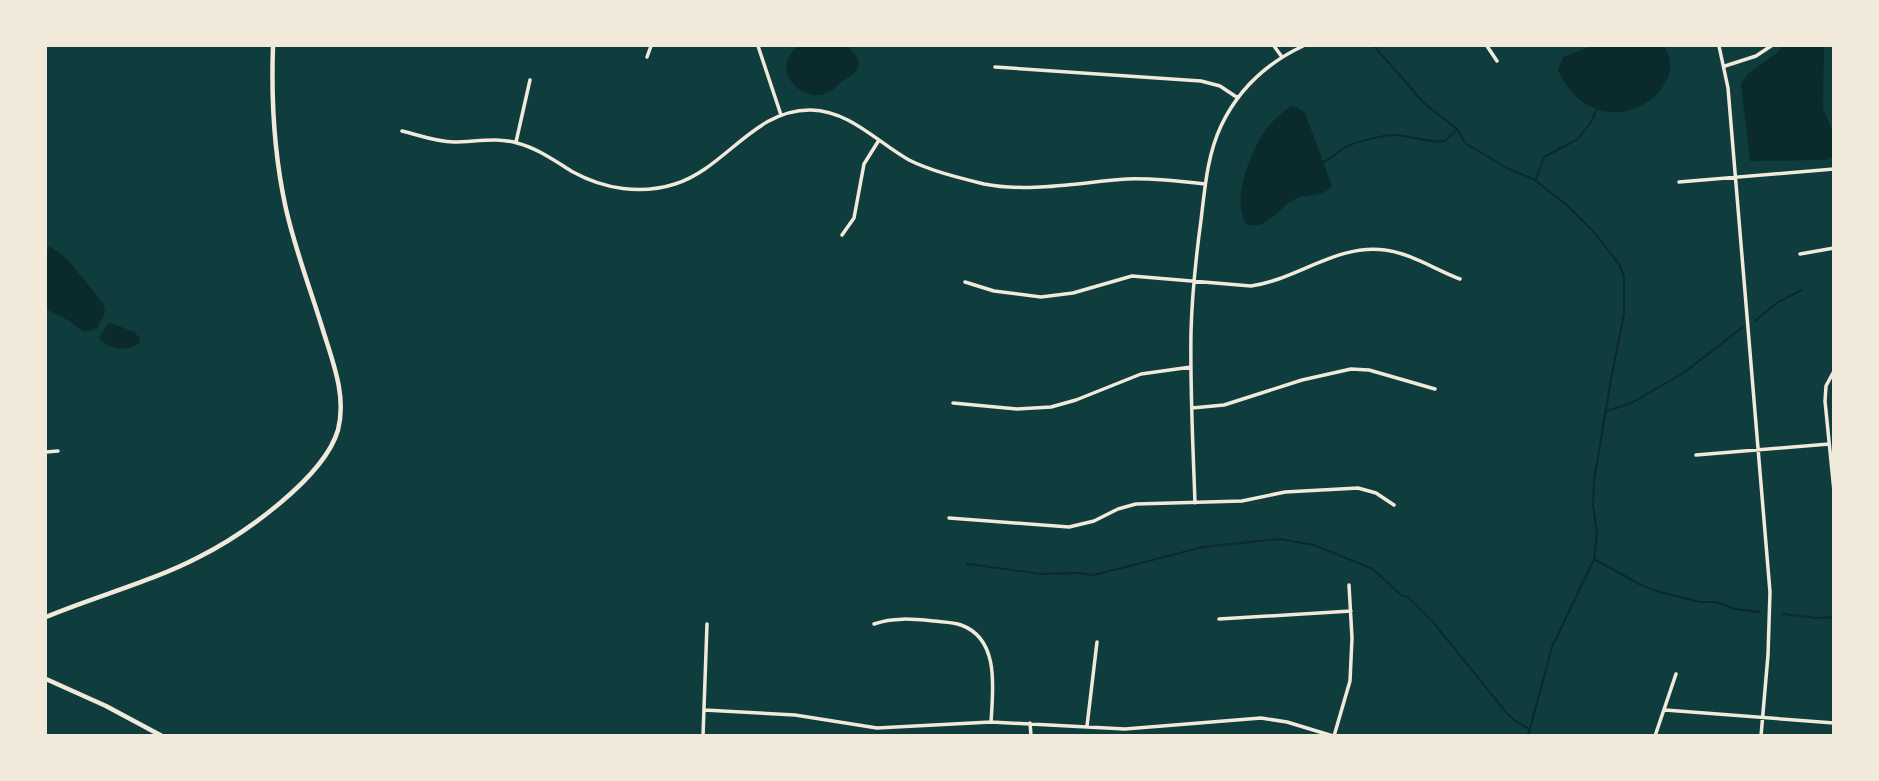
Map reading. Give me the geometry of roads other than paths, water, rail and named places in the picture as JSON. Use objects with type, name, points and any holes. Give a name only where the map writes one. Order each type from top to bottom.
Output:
[{"type":"street","points":[[46,617],[181,566],[220,545],[305,481],[326,456],[335,437],[341,414],[337,376],[287,212],[279,174],[272,113],[273,46]]},
{"type":"street","points":[[648,57],[651,46]]},
{"type":"street","points":[[758,46],[782,115]]},
{"type":"street","points":[[1274,46],[1282,57]]},
{"type":"street","points":[[1195,503],[1191,368],[1194,281],[1205,184],[1213,145],[1238,98],[1262,72],[1303,46]]},
{"type":"street","points":[[1487,46],[1497,61]]},
{"type":"street","points":[[1719,46],[1725,66],[1770,592],[1760,736]]},
{"type":"street","points":[[1725,66],[1756,56],[1771,46]]},
{"type":"street","points":[[995,67],[1201,81],[1220,86],[1238,98]]},
{"type":"street","points":[[516,142],[530,80]]},
{"type":"street","points":[[402,131],[448,142],[516,142],[600,183],[647,189],[671,185],[701,173],[757,127],[782,115],[805,110],[836,114],[903,156],[927,167],[986,184],[1003,187],[1140,179],[1205,184]]},
{"type":"street","points":[[842,235],[853,222],[864,164],[879,140]]},
{"type":"street","points":[[1679,182],[1833,169]]},
{"type":"street","points":[[1800,254],[1833,248]]},
{"type":"street","points":[[965,282],[994,291],[1041,297],[1073,293],[1132,275],[1239,286],[1262,285],[1349,252],[1375,249],[1402,254],[1460,279]]},
{"type":"street","points":[[953,403],[1017,409],[1051,407],[1141,374],[1191,368]]},
{"type":"street","points":[[1192,408],[1224,405],[1345,369],[1370,370],[1435,389]]},
{"type":"street","points":[[1833,371],[1825,394],[1833,491]]},
{"type":"street","points":[[1696,455],[1829,444]]},
{"type":"street","points":[[46,452],[58,451]]},
{"type":"street","points":[[949,518],[1069,527],[1094,521],[1126,506],[1242,501],[1300,490],[1358,488],[1376,493],[1394,505]]},
{"type":"street","points":[[704,710],[795,715],[877,728],[991,722],[1125,729],[1261,719],[1287,722],[1334,736],[1350,681],[1352,638],[1349,585]]},
{"type":"street","points":[[1219,619],[1351,611]]},
{"type":"street","points":[[874,624],[889,618],[925,621],[960,625],[975,633],[986,646],[991,659],[991,722]]},
{"type":"street","points":[[703,736],[707,624]]},
{"type":"street","points":[[1087,726],[1097,642]]},
{"type":"street","points":[[1656,736],[1676,674]]},
{"type":"street","points":[[46,679],[106,706],[162,736]]},
{"type":"street","points":[[1665,710],[1833,723]]},
{"type":"street","points":[[1030,723],[1031,736]]},
{"type":"water","points":[[799,46],[848,46],[858,59],[859,65],[830,92],[810,94],[796,87],[787,74],[788,59]]},
{"type":"water","points":[[1592,46],[1664,46],[1670,63],[1666,81],[1655,96],[1638,107],[1617,112],[1596,109],[1575,96],[1558,70],[1563,57]]},
{"type":"water","points":[[1783,46],[1824,46],[1823,109],[1833,132],[1833,156],[1826,160],[1750,161],[1741,85],[1748,74]]},
{"type":"water","points":[[1291,106],[1305,113],[1332,186],[1320,194],[1295,199],[1261,224],[1247,224],[1240,204],[1248,166],[1266,130]]},
{"type":"water","points":[[50,246],[67,259],[103,303],[105,312],[97,329],[84,332],[46,309],[46,252]]},
{"type":"water","points":[[109,322],[134,332],[140,338],[140,343],[124,349],[103,342],[99,338]]},
{"type":"waterway","points":[[1374,46],[1424,103],[1458,130],[1465,143],[1507,168],[1535,180],[1569,207],[1594,232],[1619,264],[1624,276],[1624,314],[1594,481],[1593,505],[1597,534],[1594,559],[1552,647],[1528,736]]},
{"type":"waterway","points":[[1536,179],[1544,157],[1578,139],[1596,111]]},
{"type":"waterway","points":[[1323,162],[1346,147],[1370,139],[1394,135],[1440,142],[1457,130]]},
{"type":"waterway","points":[[1755,321],[1778,302],[1802,290]]},
{"type":"waterway","points":[[1605,412],[1633,402],[1682,374],[1743,327]]},
{"type":"waterway","points":[[967,564],[1042,574],[1094,575],[1203,547],[1280,539],[1314,545],[1373,569],[1402,596],[1408,597],[1433,622],[1505,711],[1529,729]]},
{"type":"waterway","points":[[1594,559],[1643,586],[1663,593],[1760,612]]},
{"type":"waterway","points":[[1783,614],[1834,617]]}]
